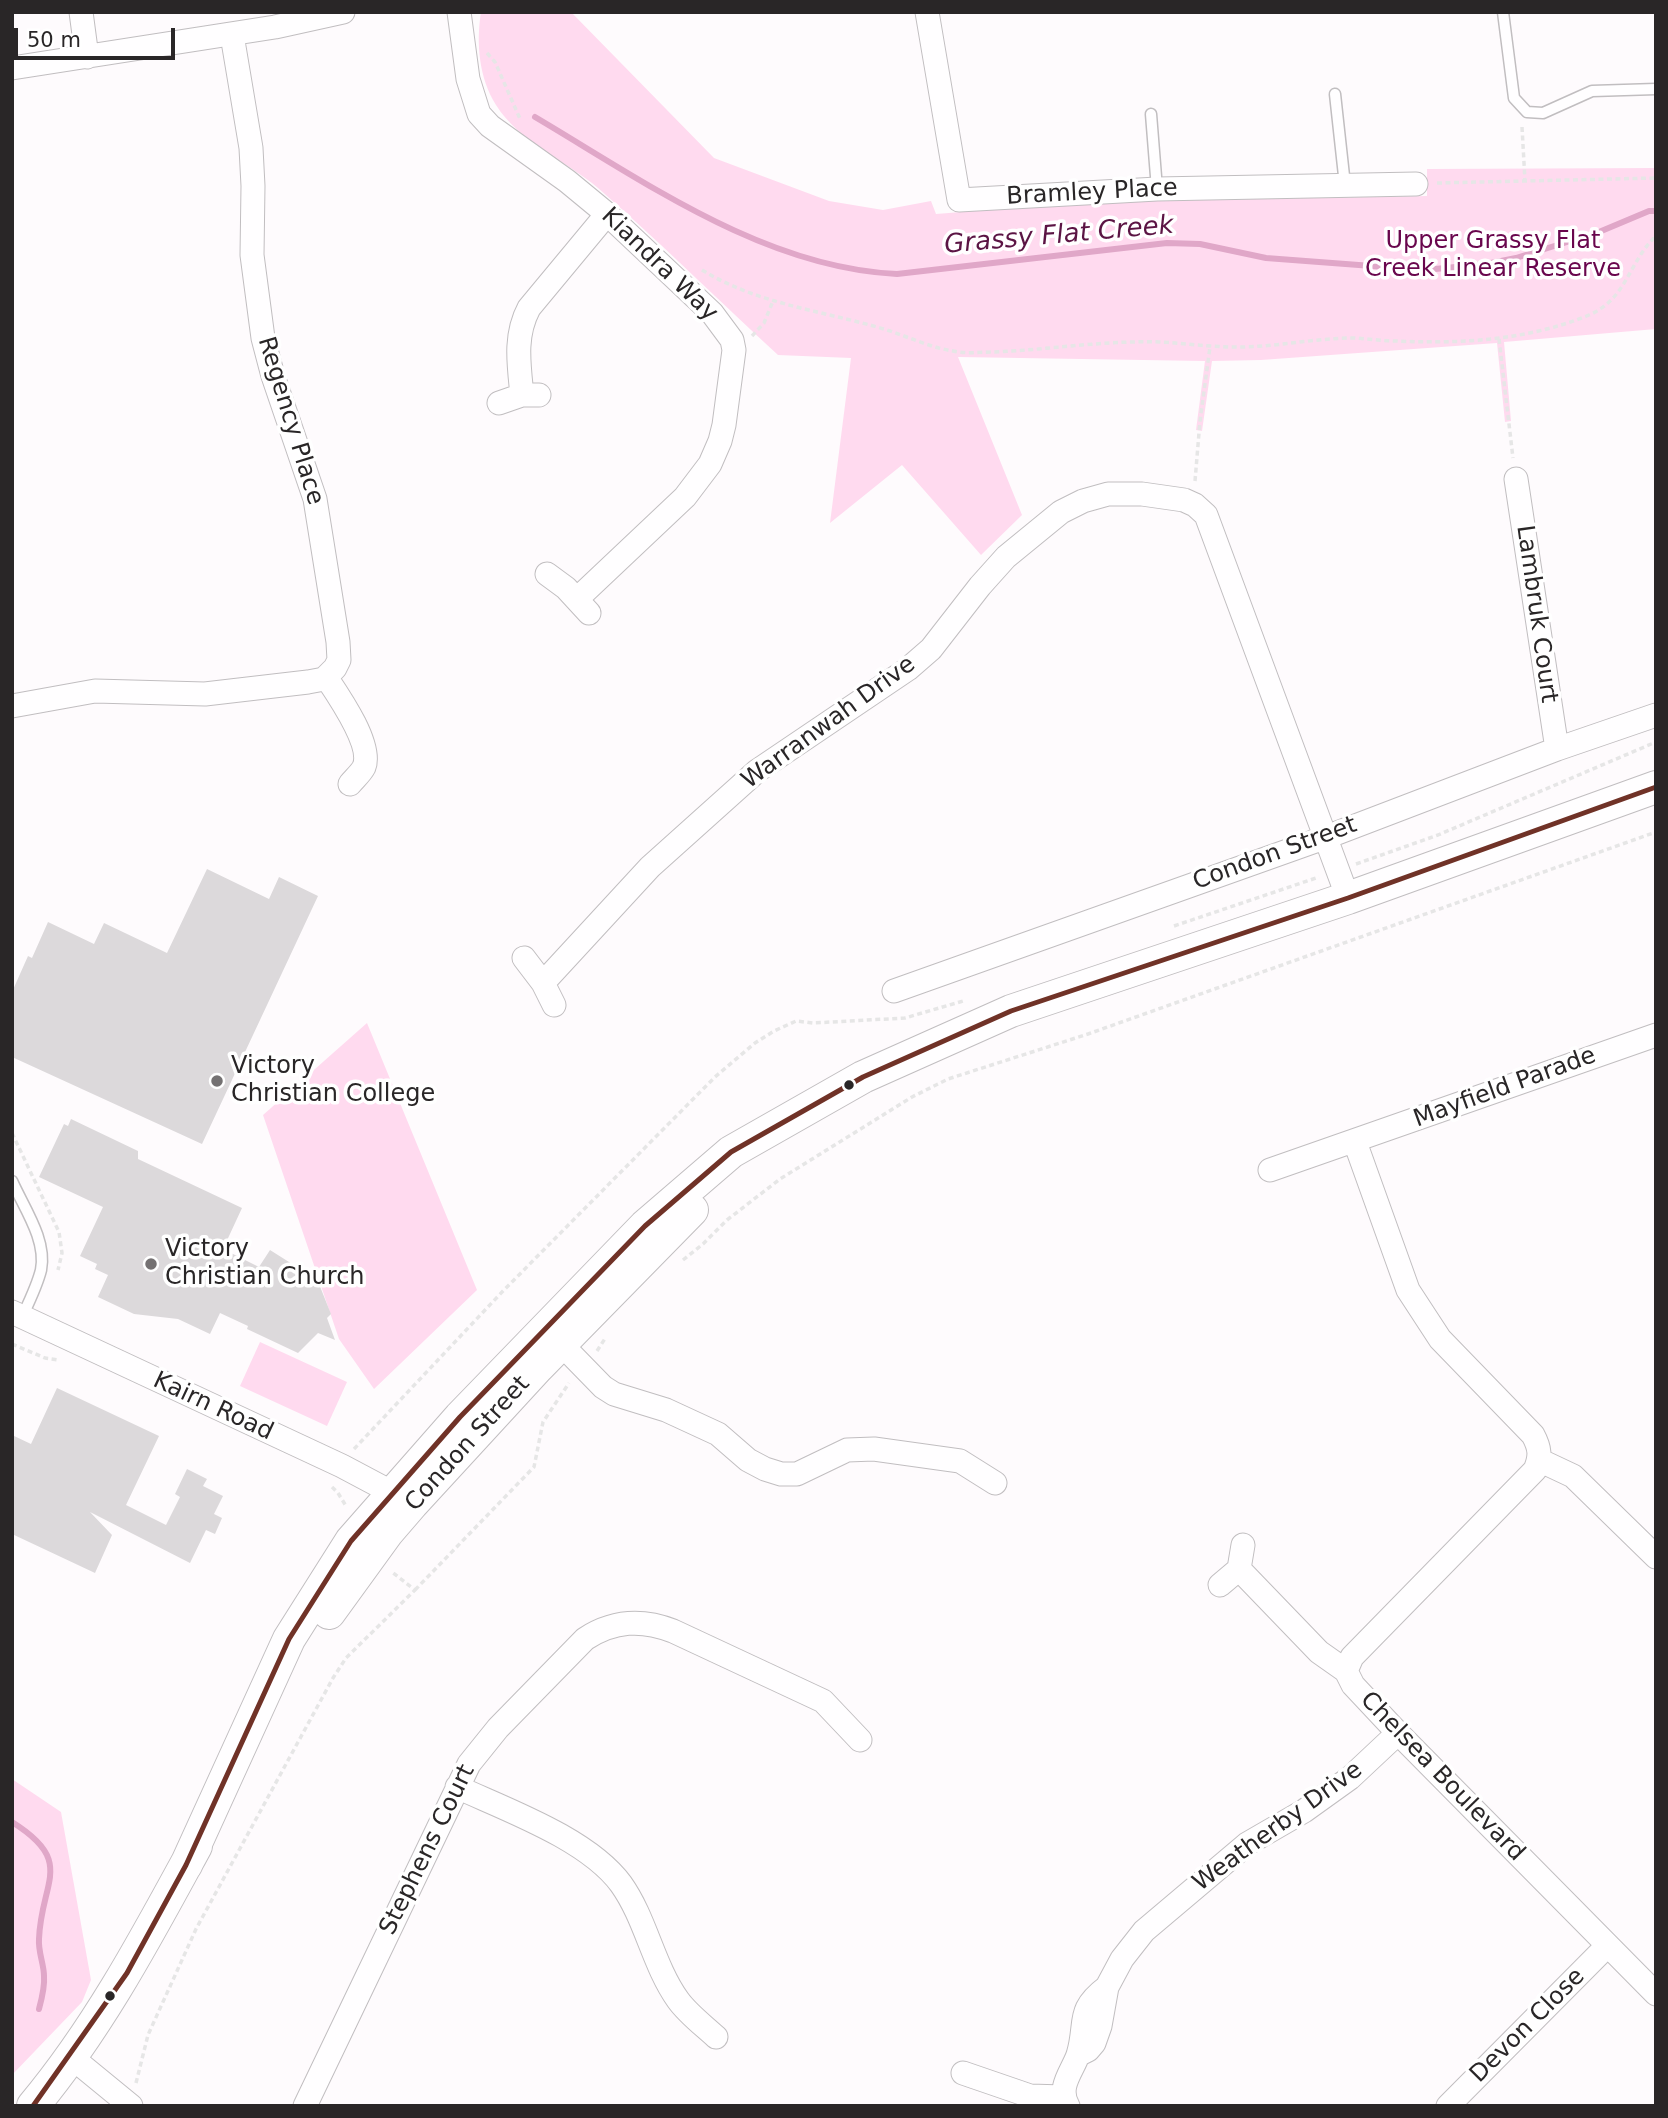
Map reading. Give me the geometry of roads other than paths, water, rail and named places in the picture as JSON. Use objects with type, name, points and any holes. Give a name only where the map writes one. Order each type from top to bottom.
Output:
[{"type":"main road","name":"Condon Street","points":[[33,2106],[127,1973],[308,1646],[350,1583],[361,1548],[479,1397],[645,1226],[731,1152],[863,1077],[1011,1011],[1348,898],[1656,787]]},
{"type":"main road","name":"Condon Street","points":[[402,1498],[538,1367],[572,1356],[678,1224],[722,1183],[835,1093]]},
{"type":"street","points":[[81,12],[88,57]]},
{"type":"street","points":[[12,68],[232,34],[343,12]]},
{"type":"street","name":"Bramley Place","points":[[927,12],[959,200],[1157,190],[1416,184]]},
{"type":"street","name":"Kiandra Way","points":[[460,19],[468,79],[479,114],[490,126],[567,181],[607,214],[712,313],[732,340],[734,350],[720,441],[710,464],[685,497],[583,606],[557,580],[547,574]]},
{"type":"street","name":"Regency Place","points":[[232,34],[251,148],[252,255],[263,338],[273,376],[315,499],[338,642],[338,660],[335,668],[326,677]]},
{"type":"street","points":[[499,403],[531,395],[518,352],[522,321],[529,308],[607,214]]},
{"type":"street","name":"Lambruk Court","points":[[1516,479],[1557,749]]},
{"type":"street","name":"Warranwah Drive","points":[[542,983],[650,867],[757,771],[908,669],[931,649],[1006,557],[1061,512],[1083,501],[1108,494],[1200,497],[1324,838]]},
{"type":"street","points":[[12,706],[95,691],[224,693],[326,677],[351,719],[364,755],[364,766],[350,784]]},
{"type":"street","name":"Condon Street","points":[[894,992],[1324,838],[1557,749],[1656,715]]},
{"type":"street","points":[[1324,838],[1348,898]]},
{"type":"street","points":[[524,958],[554,1005]]},
{"type":"street","name":"Mayfield Parade","points":[[1270,1170],[1656,1035]]},
{"type":"street","points":[[1355,1142],[1408,1290],[1440,1339],[1532,1435],[1539,1445],[1539,1461],[1573,1476],[1656,1557]]},
{"type":"street","name":"Kairn Road","points":[[17,1315],[402,1498]]},
{"type":"street","points":[[572,1356],[603,1387],[614,1394],[666,1410],[718,1434],[756,1465],[781,1474],[797,1474],[838,1453],[866,1449],[960,1461],[995,1483]]},
{"type":"street","name":"Chelsea Boulevard","points":[[1539,1461],[1535,1470],[1352,1657],[1346,1671],[1353,1685],[1398,1733],[1656,1994]]},
{"type":"street","points":[[1220,1585],[1239,1569],[1242,1545]]},
{"type":"street","points":[[1239,1569],[1319,1652],[1346,1671]]},
{"type":"street","name":"Stephens Court","points":[[305,2106],[457,1787],[480,1748],[585,1639],[608,1627],[623,1623],[659,1626],[806,1691],[835,1711],[860,1740]]},
{"type":"street","name":"Weatherby Drive","points":[[959,2070],[1030,2096],[1065,2102],[1067,2078],[1078,2055],[1094,2043],[1107,1987],[1132,1944],[1155,1920],[1247,1844],[1304,1811],[1350,1778],[1398,1733]]},
{"type":"street","points":[[457,1787],[579,1846],[610,1871],[631,1902],[671,1989],[685,2008],[716,2037]]},
{"type":"street","name":"Devon Close","points":[[1448,2106],[1607,1946]]},
{"type":"street","points":[[70,2056],[129,2104]]},
{"type":"lane","points":[[1503,12],[1514,98],[1527,112],[1543,113],[1592,91],[1656,89]]},
{"type":"lane","points":[[1335,94],[1345,185]]},
{"type":"lane","points":[[1151,114],[1157,190]]},
{"type":"lane","points":[[12,1181],[42,1253],[38,1279],[17,1315]]},
{"type":"waterway","name":"Grassy Flat Creek","points":[[535,117],[663,194],[753,239],[800,256],[848,268],[897,274],[1167,243],[1200,244],[1266,258],[1425,270],[1516,258],[1599,232],[1649,211],[1656,211]]},
{"type":"waterway","points":[[12,1822],[32,1836],[44,1849],[49,1861],[50,1874],[39,1939],[44,1980],[39,2009]]},
{"type":"place","name":"Victory Christian College","points":[[217,1081]]},
{"type":"place","name":"Victory Christian Church","points":[[151,1264]]},
{"type":"park label","name":"Upper Grassy Flat Creek Linear Reserve","points":[[1493,256]]}]
